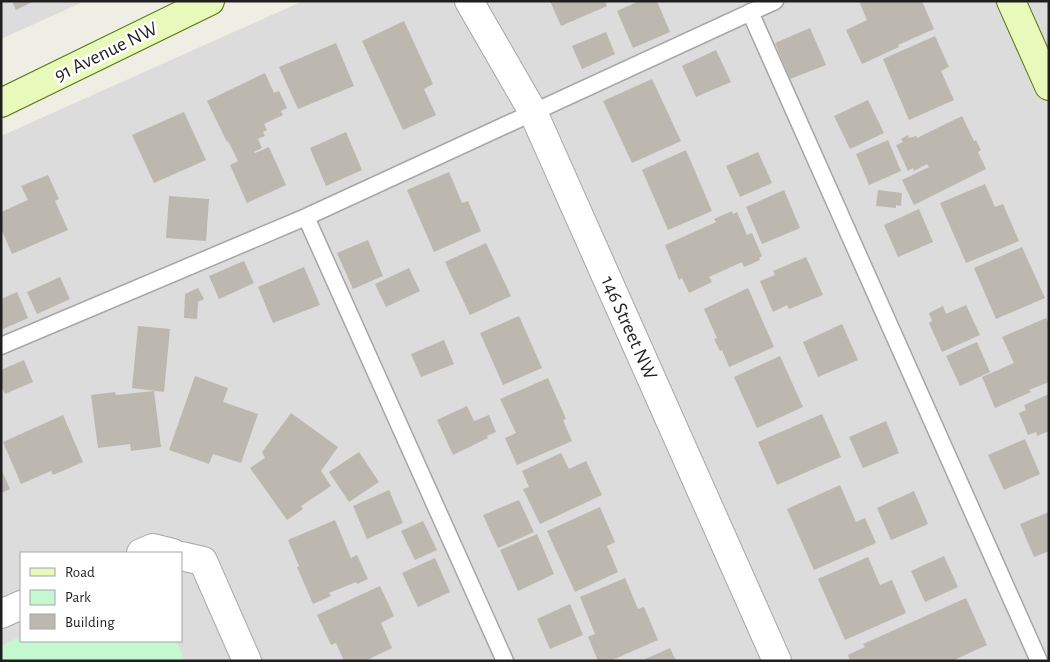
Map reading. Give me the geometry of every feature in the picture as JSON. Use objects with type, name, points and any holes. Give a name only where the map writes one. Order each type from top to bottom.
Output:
[{"type":"street","name":"91 Avenue NW","points":[[1,103],[210,1]]},
{"type":"street","name":"146 Street NW","points":[[469,1],[533,112],[778,661]]},
{"type":"street","points":[[1011,1],[1049,86]]},
{"type":"street","points":[[143,552],[153,548],[169,552]]},
{"type":"street","points":[[192,558],[247,661]]},
{"type":"street","points":[[1,614],[20,606]]},
{"type":"lane","points":[[1,346],[306,217],[775,1]]},
{"type":"lane","points":[[750,12],[1039,661]]},
{"type":"lane","points":[[306,217],[505,661]]},
{"type":"shaded area","points":[[1,1],[85,1],[1,39]]},
{"type":"shaded area","points":[[303,1],[1049,1],[1049,661],[1,661],[1,136]]},
{"type":"green space","points":[[20,636],[20,642],[176,642],[185,661],[1,661],[1,646]]},
{"type":"building","points":[[12,1],[34,1],[16,10]]},
{"type":"building","points":[[550,1],[605,1],[607,6],[561,26]]},
{"type":"building","points":[[639,1],[657,1],[670,32],[633,48],[617,11]]},
{"type":"building","points":[[859,1],[922,1],[934,29],[862,64],[846,30],[867,20]]},
{"type":"building","points":[[404,21],[433,84],[424,89],[436,115],[403,130],[362,41]]},
{"type":"building","points":[[810,28],[826,65],[790,79],[775,43]]},
{"type":"building","points":[[606,32],[615,54],[582,69],[572,46]]},
{"type":"building","points":[[935,36],[949,67],[941,71],[954,100],[909,120],[883,59]]},
{"type":"building","points":[[336,43],[354,86],[298,109],[279,67]]},
{"type":"building","points":[[716,50],[731,82],[696,97],[682,66]]},
{"type":"building","points":[[265,73],[274,93],[279,91],[287,108],[281,111],[283,115],[264,124],[267,130],[263,132],[265,136],[258,139],[262,148],[254,152],[269,147],[286,185],[247,203],[230,165],[238,161],[207,101]]},
{"type":"building","points":[[652,79],[681,141],[632,163],[603,101]]},
{"type":"building","points":[[868,100],[884,133],[850,149],[834,116]]},
{"type":"building","points":[[184,112],[206,160],[154,183],[132,135]]},
{"type":"building","points":[[962,116],[974,141],[976,140],[981,150],[978,152],[986,169],[914,205],[902,180],[929,167],[927,164],[914,171],[913,168],[908,171],[896,145],[903,142],[901,139],[908,135],[909,138],[916,136],[917,138]]},
{"type":"building","points":[[346,132],[362,170],[326,186],[310,148]]},
{"type":"building","points":[[888,140],[901,171],[869,185],[856,154]]},
{"type":"building","points":[[686,150],[712,211],[668,230],[642,170]]},
{"type":"building","points":[[758,152],[772,183],[740,197],[726,166]]},
{"type":"building","points":[[449,172],[462,203],[468,201],[481,231],[434,252],[407,190]]},
{"type":"building","points":[[48,175],[59,199],[55,201],[68,230],[12,254],[1,229],[1,212],[28,200],[21,186]]},
{"type":"building","points":[[985,184],[995,207],[1003,204],[1019,241],[966,263],[940,203]]},
{"type":"building","points":[[784,190],[800,228],[762,244],[746,207]]},
{"type":"building","points":[[878,190],[902,193],[901,206],[896,205],[896,208],[876,206]]},
{"type":"building","points":[[169,196],[209,199],[206,241],[166,238]]},
{"type":"building","points":[[919,209],[933,242],[898,257],[884,225]]},
{"type":"building","points":[[732,211],[733,214],[737,212],[747,235],[752,233],[762,256],[759,258],[760,260],[744,267],[742,262],[709,277],[712,282],[689,293],[682,278],[679,280],[665,245],[716,222],[714,219]]},
{"type":"building","points":[[368,240],[383,276],[353,289],[337,253]]},
{"type":"building","points":[[486,243],[511,296],[470,315],[445,262]]},
{"type":"building","points":[[1022,247],[1045,298],[996,319],[974,268]]},
{"type":"building","points":[[806,257],[823,295],[789,309],[787,305],[773,312],[760,281],[775,275],[773,271]]},
{"type":"building","points":[[244,261],[254,283],[219,299],[209,276]]},
{"type":"building","points":[[304,267],[320,305],[273,323],[258,287]]},
{"type":"building","points":[[409,268],[420,291],[386,307],[375,284]]},
{"type":"building","points":[[60,277],[70,299],[37,314],[27,292]]},
{"type":"building","points":[[198,288],[204,299],[198,302],[197,319],[184,318],[185,294]]},
{"type":"building","points":[[748,288],[774,347],[729,367],[722,350],[720,351],[714,339],[717,338],[704,309]]},
{"type":"building","points":[[17,292],[28,318],[1,330],[1,299]]},
{"type":"building","points":[[966,305],[980,335],[942,352],[929,323],[932,321],[929,313],[943,306],[946,314]]},
{"type":"building","points":[[519,316],[542,368],[503,385],[480,333]]},
{"type":"building","points":[[1046,318],[1049,323],[1049,382],[995,408],[982,377],[1014,363],[1002,337]]},
{"type":"building","points":[[842,324],[858,360],[818,377],[803,342]]},
{"type":"building","points":[[138,326],[170,329],[164,392],[132,388]]},
{"type":"building","points":[[444,340],[454,364],[421,377],[411,354]]},
{"type":"building","points":[[977,342],[990,372],[960,386],[946,356]]},
{"type":"building","points":[[780,356],[803,407],[757,428],[734,377]]},
{"type":"building","points":[[24,360],[33,382],[5,394],[1,386],[1,370]]},
{"type":"building","points":[[195,376],[228,388],[223,402],[258,414],[241,463],[213,454],[209,464],[169,450]]},
{"type":"building","points":[[548,378],[566,419],[563,420],[572,441],[517,465],[505,438],[516,433],[500,399]]},
{"type":"building","points":[[154,391],[161,447],[131,451],[130,444],[98,448],[91,395],[115,392],[116,395]]},
{"type":"building","points":[[1049,394],[1049,431],[1037,436],[1036,432],[1028,435],[1019,413],[1026,410],[1024,405]]},
{"type":"building","points":[[467,406],[474,421],[489,415],[496,432],[487,436],[488,438],[453,455],[437,420]]},
{"type":"building","points":[[291,413],[338,447],[321,471],[331,486],[301,506],[303,509],[287,520],[250,468],[265,458],[262,452]]},
{"type":"building","points":[[822,414],[841,457],[777,485],[758,442]]},
{"type":"building","points":[[63,415],[83,462],[53,475],[51,471],[21,484],[3,442]]},
{"type":"building","points":[[886,421],[899,453],[863,468],[849,437]]},
{"type":"building","points":[[1025,439],[1040,474],[1004,490],[988,455]]},
{"type":"building","points":[[359,452],[379,482],[349,502],[329,472]]},
{"type":"building","points":[[561,453],[569,469],[586,461],[602,495],[540,524],[523,489],[529,487],[522,471]]},
{"type":"building","points":[[1,469],[10,489],[1,493]]},
{"type":"building","points":[[840,485],[856,522],[865,518],[876,543],[814,570],[787,509]]},
{"type":"building","points":[[389,490],[403,523],[367,539],[353,506]]},
{"type":"building","points":[[914,491],[928,524],[891,540],[877,508]]},
{"type":"building","points":[[519,500],[534,532],[498,548],[483,515]]},
{"type":"building","points":[[600,507],[615,542],[607,546],[618,572],[575,592],[547,531]]},
{"type":"building","points":[[1049,512],[1049,551],[1034,557],[1020,524]]},
{"type":"building","points":[[335,520],[351,558],[357,555],[368,579],[329,593],[331,596],[313,604],[288,540]]},
{"type":"building","points":[[423,521],[437,550],[415,560],[401,531]]},
{"type":"building","points":[[537,534],[554,574],[518,591],[500,550]]},
{"type":"building","points":[[944,556],[958,587],[925,602],[911,571]]},
{"type":"building","points":[[868,557],[880,585],[892,580],[906,613],[845,640],[818,579]]},
{"type":"building","points":[[435,558],[450,592],[418,607],[402,573]]},
{"type":"building","points":[[625,578],[638,609],[644,607],[658,640],[610,661],[598,661],[588,637],[595,634],[580,597]]},
{"type":"building","points":[[380,586],[394,616],[381,623],[392,648],[365,661],[344,661],[336,643],[331,645],[317,615]]},
{"type":"building","points":[[966,598],[987,645],[952,661],[850,661],[848,655],[865,647],[863,644]]},
{"type":"building","points":[[570,604],[583,635],[550,649],[537,619]]},
{"type":"building","points":[[670,648],[676,661],[641,661]]}]
